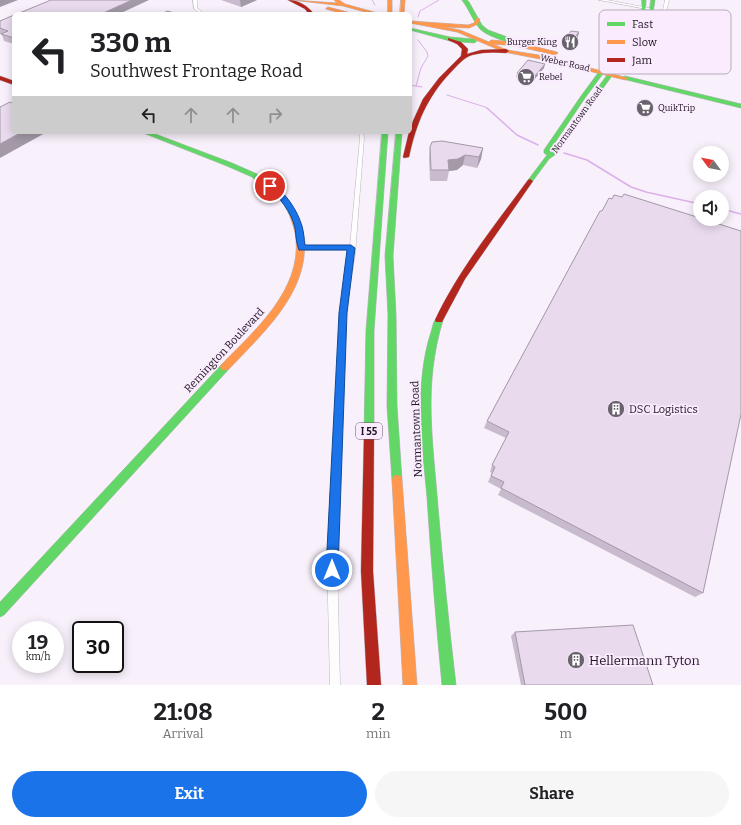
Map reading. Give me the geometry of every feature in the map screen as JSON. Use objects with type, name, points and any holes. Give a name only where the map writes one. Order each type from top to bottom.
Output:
[{"type":"main road","points":[[290,0],[307,8],[310,12]]},
{"type":"main road","points":[[294,0],[340,2],[373,12]]},
{"type":"main road","points":[[390,0],[390,12]]},
{"type":"main road","points":[[402,12],[403,0]]},
{"type":"main road","points":[[464,0],[475,11],[482,28],[489,33],[532,47]]},
{"type":"main road","points":[[315,1],[342,12]]},
{"type":"main road","points":[[420,28],[469,26],[476,24],[478,19]]},
{"type":"main road","name":"Weber Road","points":[[412,23],[420,28],[450,38],[516,44],[532,47],[599,67]]},
{"type":"main road","name":"Weber Road","points":[[412,29],[458,31],[506,51],[599,68]]},
{"type":"main road","points":[[450,38],[465,49],[464,57]]},
{"type":"main road","points":[[412,129],[420,106],[430,90],[464,57],[481,52],[506,51]]},
{"type":"main road","name":"Normantown Road","points":[[449,685],[440,603],[425,417],[427,368],[434,333],[447,302],[503,219],[547,158],[547,150],[583,97],[604,74]]},
{"type":"main road","name":"Weber Road","points":[[623,74],[741,106]]},
{"type":"main road","name":"Weber Road","points":[[626,74],[741,99]]},
{"type":"main road","points":[[0,78],[12,82]]},
{"type":"main road","name":"Remington Boulevard","points":[[0,611],[172,423],[265,325],[286,298],[296,276],[301,248],[298,226],[290,208],[279,194],[263,181],[245,170],[149,134]]},
{"type":"main road","points":[[378,134],[381,177]]},
{"type":"main road","name":"I 55","points":[[374,685],[367,571],[370,331],[385,134]]},
{"type":"main road","name":"I 55","points":[[399,134],[389,256],[392,315],[392,406],[410,685]]},
{"type":"main road","points":[[389,256],[410,134]]},
{"type":"street","points":[[195,0],[195,8],[200,12]]},
{"type":"street","points":[[601,0],[647,6]]},
{"type":"street","points":[[666,10],[667,0]]},
{"type":"street","points":[[335,685],[332,556],[343,313],[351,248],[361,134]]},
{"type":"street","points":[[301,248],[351,248]]},
{"type":"building","points":[[51,0],[132,0],[105,12],[22,12]]},
{"type":"building","points":[[12,16],[12,37],[1,34],[8,31],[0,28],[0,21]]},
{"type":"building","points":[[571,31],[579,32],[574,38],[566,37]]},
{"type":"building","points":[[528,60],[545,64],[534,77],[517,73]]},
{"type":"building","points":[[10,102],[12,103],[12,134],[18,134],[0,144],[0,107]]},
{"type":"building","points":[[442,141],[483,148],[479,157],[465,155],[458,159],[448,160],[449,170],[431,170],[430,147],[432,142]]},
{"type":"building","name":"DSC Logistics","points":[[624,194],[693,216],[693,226],[725,226],[741,231],[741,414],[703,593],[501,488],[504,482],[491,476],[495,467],[492,465],[509,432],[487,421],[600,211],[602,211],[609,198],[612,199],[614,195],[622,197]]},
{"type":"building","name":"Hellermann Tyton","points":[[633,625],[653,685],[525,685],[515,632]]},
{"type":"waterway","points":[[372,0],[375,5]]},
{"type":"waterway","points":[[418,17],[420,11],[439,0]]},
{"type":"waterway","points":[[416,86],[421,68],[428,56],[427,52],[418,40]]},
{"type":"waterway","points":[[412,85],[416,86]]},
{"type":"waterway","points":[[416,86],[422,87]]},
{"type":"waterway","points":[[447,95],[488,109]]},
{"type":"waterway","points":[[487,108],[517,135],[538,145]]},
{"type":"waterway","points":[[564,153],[587,160],[631,187],[646,192],[693,202]]},
{"type":"waterway","points":[[729,211],[741,214]]},
{"type":"traffic: fast","points":[[464,0],[483,29],[491,34],[532,47]]},
{"type":"traffic: fast","points":[[643,10],[644,0]]},
{"type":"traffic: fast","points":[[651,10],[653,0]]},
{"type":"traffic: fast","points":[[412,30],[450,39],[474,41]]},
{"type":"traffic: fast","points":[[547,153],[547,150],[600,74]]},
{"type":"traffic: fast","points":[[530,181],[547,158],[554,153],[610,74]]},
{"type":"traffic: fast","points":[[625,78],[741,106]]},
{"type":"traffic: fast","points":[[149,134],[230,164],[255,176],[267,183],[277,192],[286,202],[293,214]]},
{"type":"traffic: fast","points":[[369,435],[370,331],[385,134]]},
{"type":"traffic: fast","points":[[397,480],[392,406],[392,315],[389,256],[399,134]]},
{"type":"traffic: fast","points":[[439,320],[432,342],[428,363],[425,408],[449,685]]},
{"type":"traffic: fast","points":[[0,611],[225,367]]},
{"type":"traffic: slow","points":[[294,0],[343,5],[371,12]]},
{"type":"traffic: slow","points":[[336,0],[343,5]]},
{"type":"traffic: slow","points":[[390,0],[390,12]]},
{"type":"traffic: slow","points":[[402,12],[403,0]]},
{"type":"traffic: slow","points":[[328,8],[342,12]]},
{"type":"traffic: slow","points":[[420,24],[469,27],[476,24],[478,19]]},
{"type":"traffic: slow","points":[[412,22],[458,31],[506,51],[545,58],[599,72]]},
{"type":"traffic: slow","points":[[491,42],[516,44],[555,53]]},
{"type":"traffic: slow","points":[[609,74],[625,78]]},
{"type":"traffic: slow","points":[[225,367],[271,317],[284,299],[294,279],[300,259],[300,237],[293,214]]},
{"type":"traffic: slow","points":[[397,480],[410,685]]},
{"type":"traffic: jam","points":[[290,0],[307,8],[310,12]]},
{"type":"traffic: jam","points":[[450,39],[459,43],[465,49],[464,57]]},
{"type":"traffic: jam","points":[[412,132],[420,110],[426,99],[441,79],[458,62],[471,54],[491,51],[506,51]]},
{"type":"traffic: jam","points":[[0,78],[12,82]]},
{"type":"traffic: jam","points":[[406,157],[412,134]]},
{"type":"traffic: jam","points":[[439,320],[462,277],[530,181]]},
{"type":"traffic: jam","points":[[369,435],[367,571],[374,685]]},
{"type":"place","name":"Burger King","points":[[570,42]]},
{"type":"place","name":"Rebel","points":[[526,77]]},
{"type":"place","name":"QuikTrip","points":[[645,108]]},
{"type":"place","name":"DSC Logistics","points":[[616,409]]},
{"type":"place","name":"Hellermann Tyton","points":[[576,660]]},
{"type":"route","points":[[270,186],[279,194],[290,208],[298,226],[301,248],[351,248],[352,254],[343,313],[332,570]]}]
